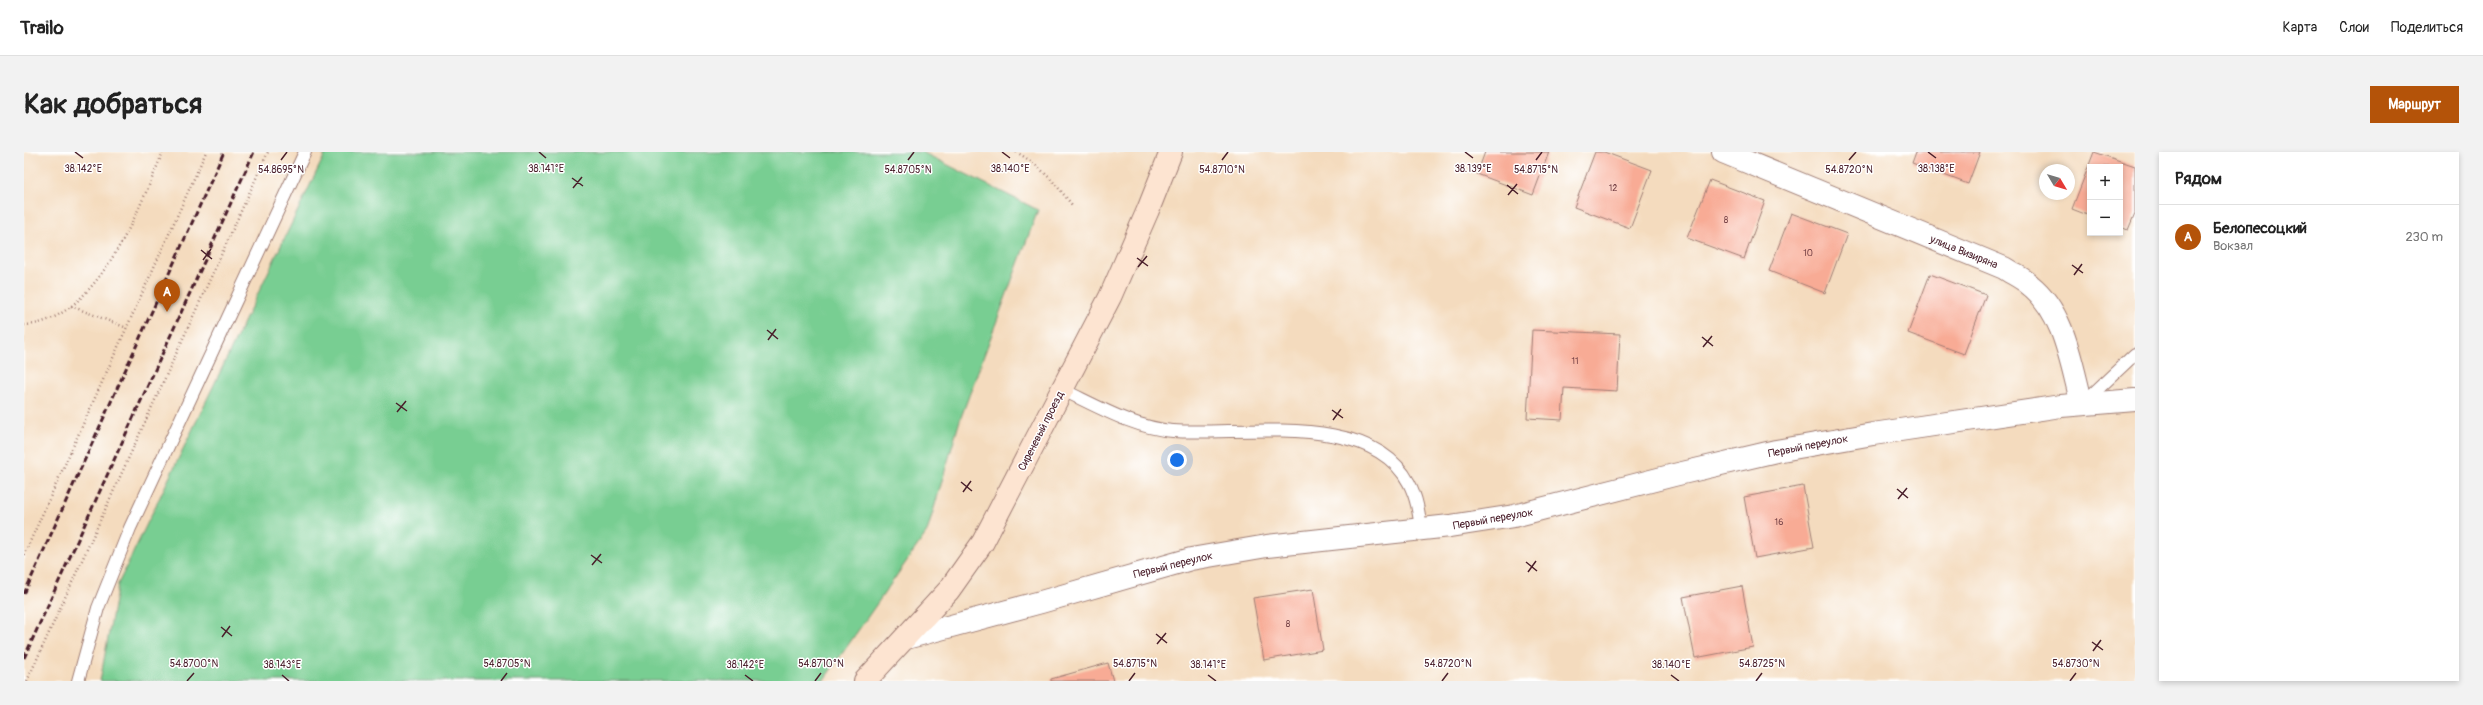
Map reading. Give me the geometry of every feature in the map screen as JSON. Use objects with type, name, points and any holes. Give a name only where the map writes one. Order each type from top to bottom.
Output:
[{"type":"street","name":"Сиреневый проезд","points":[[865,681],[949,590],[984,542],[1110,297],[1148,210],[1171,152]]},
{"type":"street","name":"улица Визиряна","points":[[1723,152],[2004,268],[2030,285],[2049,305],[2062,333],[2082,404]]},
{"type":"street","points":[[2082,404],[2135,400]]},
{"type":"street","name":"Первый переулок","points":[[906,638],[1041,602],[1191,559],[1267,546],[1421,530],[1514,516],[1674,475],[1776,451],[1873,434],[2082,404]]},
{"type":"lane","points":[[78,681],[98,608],[130,528],[305,152]]},
{"type":"lane","points":[[2082,404],[2135,354]]},
{"type":"lane","points":[[1062,390],[1141,424],[1172,431],[1306,432],[1333,434],[1353,438],[1374,448],[1393,462],[1409,482],[1418,506],[1421,530]]},
{"type":"path","points":[[24,325],[54,318],[71,306],[98,278],[119,247],[163,152]]},
{"type":"path","points":[[24,555],[206,152]]},
{"type":"path","points":[[29,681],[268,152]]},
{"type":"path","points":[[1016,152],[1034,162],[1053,181],[1072,205]]},
{"type":"path","points":[[71,306],[127,328]]},
{"type":"green space","points":[[326,152],[922,152],[1038,210],[960,420],[927,532],[823,681],[100,681],[118,584]]},
{"type":"building","points":[[1485,152],[1549,152],[1533,195],[1477,174]]},
{"type":"building","points":[[1595,152],[1604,152],[1652,170],[1630,228],[1574,207]]},
{"type":"building","points":[[1916,152],[1980,152],[1968,184],[1912,163]]},
{"type":"building","points":[[2094,152],[2135,166],[2135,213],[2128,230],[2123,228],[2123,164],[2089,164]]},
{"type":"building","points":[[2087,170],[2087,215],[2072,209]]},
{"type":"building","points":[[1710,180],[1765,201],[1744,259],[1687,238]]},
{"type":"building","points":[[1791,213],[1847,234],[1825,293],[1769,271]]},
{"type":"building","points":[[1930,274],[1986,295],[1964,354],[1908,333]]},
{"type":"building","points":[[1532,330],[1620,334],[1617,391],[1564,388],[1562,420],[1527,418]]},
{"type":"building","points":[[1803,486],[1814,547],[1755,558],[1744,497]]},
{"type":"building","points":[[1742,586],[1753,647],[1695,658],[1683,597]]},
{"type":"building","points":[[1313,589],[1323,650],[1264,660],[1253,598]]},
{"type":"building","points":[[1108,663],[1113,681],[1051,681],[1051,679]]},
{"type":"railway","points":[[24,594],[224,152]]},
{"type":"railway","points":[[24,658],[254,152]]},
{"type":"place","name":"Белопесоцкий","points":[[167,312]]}]
